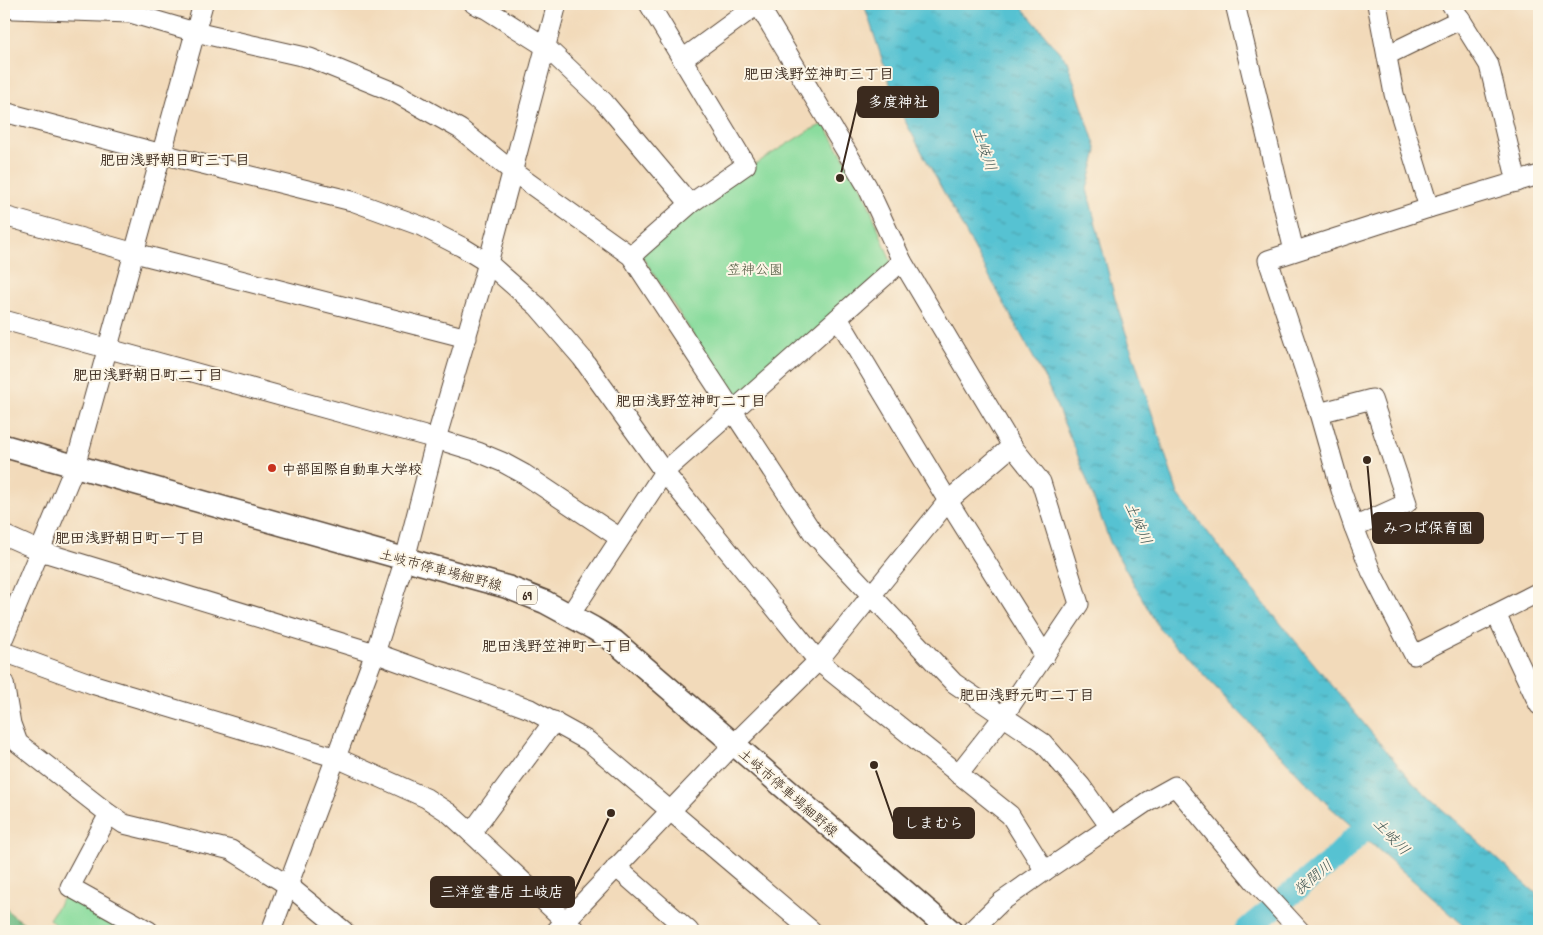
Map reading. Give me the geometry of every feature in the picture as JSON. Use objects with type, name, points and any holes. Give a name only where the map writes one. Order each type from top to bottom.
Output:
[{"type":"main road","name":"土岐市停車場細野線","points":[[4,446],[507,586],[570,615],[614,641],[951,931]]},
{"type":"street","points":[[4,637],[75,466],[203,4]]},
{"type":"street","points":[[474,4],[486,9],[546,47],[604,102],[690,204]]},
{"type":"street","points":[[271,931],[375,653],[405,559],[436,439],[488,263],[557,4]]},
{"type":"street","points":[[631,256],[690,204],[746,165],[649,4]]},
{"type":"street","points":[[683,59],[758,4],[867,186],[902,261],[1012,446],[1041,482],[1079,604],[1003,717],[958,774]]},
{"type":"street","points":[[1235,4],[1294,251]]},
{"type":"street","points":[[1377,4],[1394,94],[1429,208]]},
{"type":"street","points":[[4,7],[14,9],[130,13],[195,32],[310,58],[396,93],[460,129],[512,171],[631,256],[813,533],[954,682],[1043,743],[1081,786],[1110,828]]},
{"type":"street","points":[[1387,55],[1456,12],[1489,65],[1517,182]]},
{"type":"street","points":[[4,112],[162,154],[352,201],[421,226],[488,263],[537,306],[582,358],[664,472],[818,661],[1010,815],[1045,870]]},
{"type":"street","points":[[1539,175],[1268,260],[1319,413],[1341,490],[1370,571],[1414,655],[1539,592]]},
{"type":"street","points":[[4,216],[135,253],[467,338]]},
{"type":"street","points":[[570,615],[664,472],[902,261]]},
{"type":"street","points":[[838,318],[948,502],[1045,656]]},
{"type":"street","points":[[4,320],[436,439],[502,462],[524,474],[620,538]]},
{"type":"street","points":[[1319,413],[1372,399],[1407,503],[1354,527]]},
{"type":"street","points":[[4,652],[95,685],[337,758],[426,798],[449,813],[471,833],[566,928],[616,867],[734,744],[818,661],[948,502],[1012,446]]},
{"type":"street","points":[[4,535],[40,551],[375,653],[530,709],[588,741],[812,931]]},
{"type":"street","points":[[1496,614],[1539,705]]},
{"type":"street","points":[[4,683],[7,726],[18,743],[109,814],[124,824],[231,850],[289,886],[344,931]]},
{"type":"street","points":[[471,833],[554,721]]},
{"type":"street","points":[[971,931],[1001,902],[1045,870],[1148,801],[1175,786],[1254,881],[1300,931]]},
{"type":"street","points":[[109,814],[70,886],[149,931]]},
{"type":"street","points":[[616,867],[689,931]]},
{"type":"green space","name":"笠神公園","points":[[824,124],[863,190],[892,264],[736,401],[638,250],[709,193],[808,131]]},
{"type":"green space","points":[[67,892],[137,931],[62,931],[49,919]]},
{"type":"green space","points":[[4,904],[11,914],[36,931],[4,931]]},
{"type":"water","name":"土岐川","points":[[864,4],[1021,4],[1067,61],[1097,151],[1087,189],[1115,299],[1178,494],[1252,589],[1414,784],[1539,896],[1539,931],[1470,931],[1328,805],[1159,628],[1110,542],[1076,451],[1044,377],[898,108]]},
{"type":"waterway","name":"狭間川","points":[[1246,931],[1334,859],[1375,818]]},
{"type":"place","name":"多度神社","points":[[840,178]]},
{"type":"place","name":"みつば保育園","points":[[1367,460]]},
{"type":"place","name":"中部国際自動車大学校","points":[[272,468]]},
{"type":"place","name":"しまむら","points":[[874,765]]},
{"type":"place","name":"三洋堂書店 土岐店","points":[[611,813]]},
{"type":"district","name":"肥田浅野笠神町三丁目","points":[[819,73]]},
{"type":"district","name":"肥田浅野朝日町三丁目","points":[[175,159]]},
{"type":"district","name":"肥田浅野朝日町二丁目","points":[[148,374]]},
{"type":"district","name":"肥田浅野笠神町二丁目","points":[[691,400]]},
{"type":"district","name":"肥田浅野朝日町一丁目","points":[[130,537]]},
{"type":"district","name":"肥田浅野笠神町一丁目","points":[[557,645]]},
{"type":"district","name":"肥田浅野元町二丁目","points":[[1027,694]]}]
